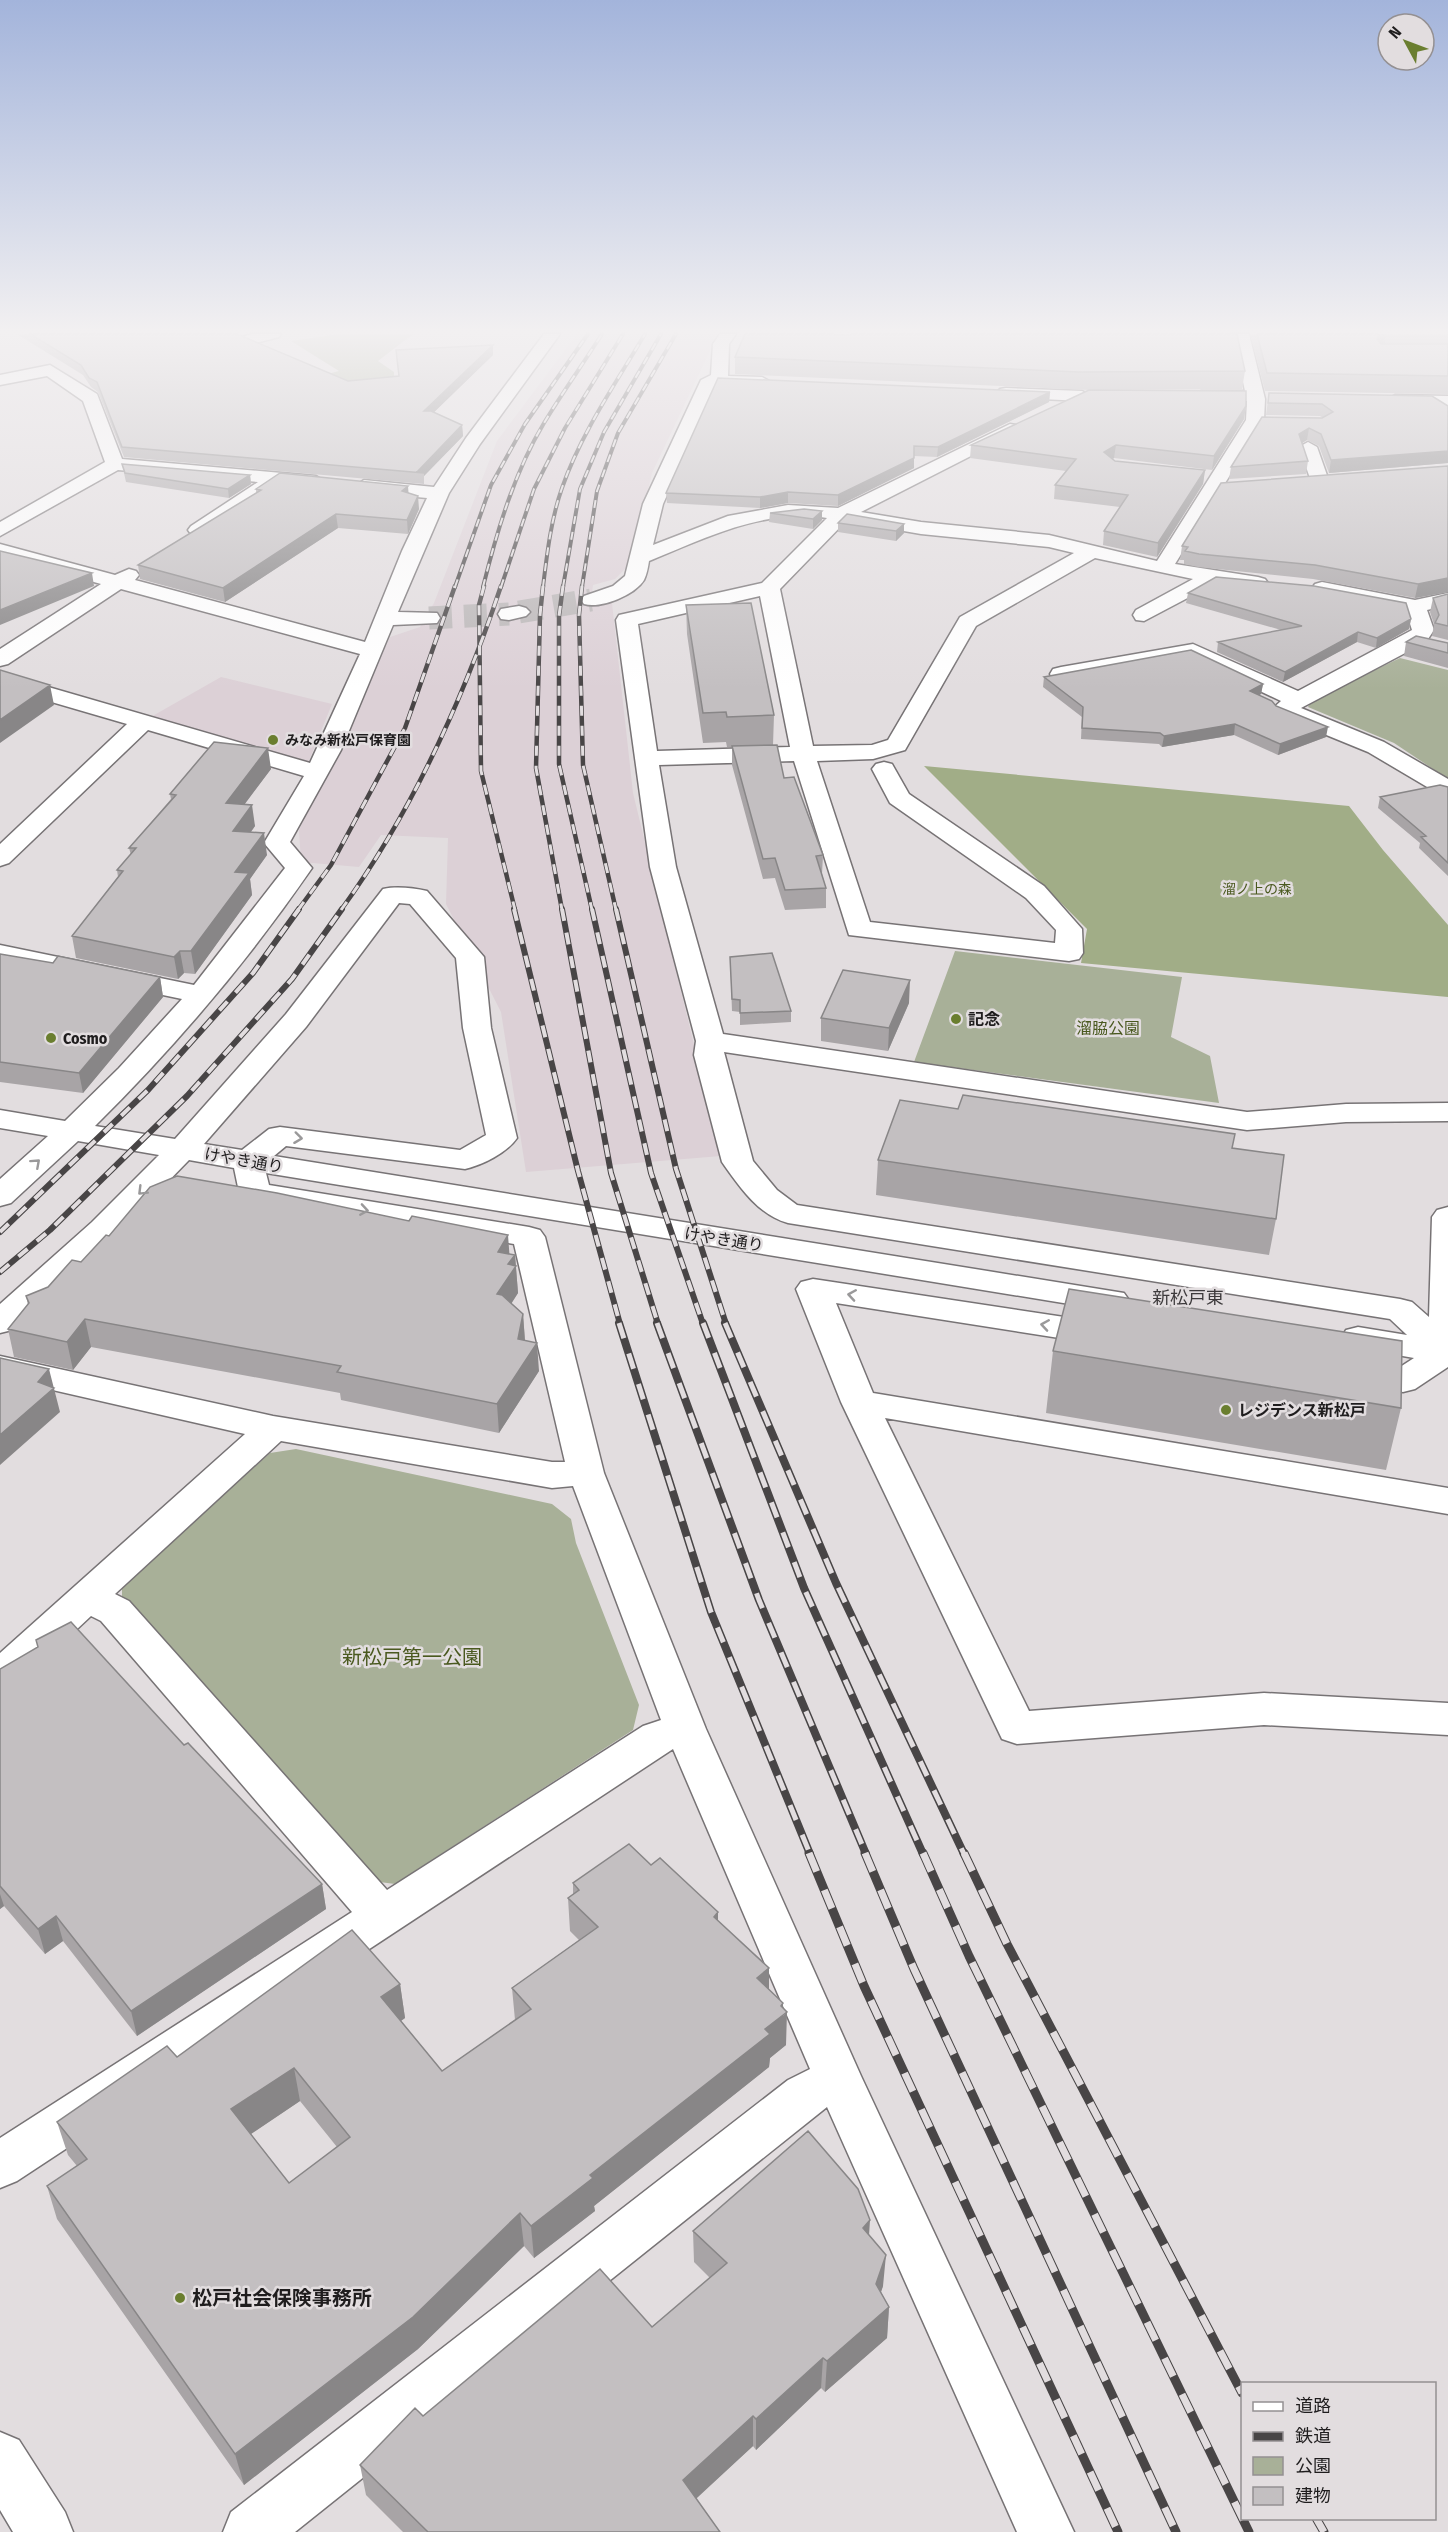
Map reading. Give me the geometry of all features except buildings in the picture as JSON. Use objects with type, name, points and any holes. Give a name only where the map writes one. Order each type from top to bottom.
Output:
[{"type":"street","points":[[111,452],[115,464]]},
{"type":"street","points":[[0,1196],[105,1101],[201,995],[299,868],[277,843],[300,808],[373,651],[415,540],[439,492],[465,452]]},
{"type":"street","points":[[591,600],[620,591],[635,578],[644,533],[675,452]]},
{"type":"street","points":[[966,452],[842,514],[769,588],[627,620],[663,867],[710,1041],[709,1055],[738,1162],[766,1197],[788,1213],[1400,1310],[1448,1352]]},
{"type":"street","points":[[1162,568],[1236,452]]},
{"type":"street","points":[[1310,452],[1320,481]]},
{"type":"street","points":[[0,530],[115,464],[275,480],[439,492]]},
{"type":"street","points":[[1197,475],[1217,484],[1237,488]]},
{"type":"street","points":[[1297,483],[1341,479]]},
{"type":"street","points":[[186,538],[275,480]]},
{"type":"street","points":[[641,557],[728,522],[788,511],[842,514],[921,528],[1020,537],[1211,577],[1278,584]]},
{"type":"street","points":[[0,550],[116,584],[373,651]]},
{"type":"street","points":[[646,758],[873,752],[897,746],[968,622],[996,604],[1093,551]]},
{"type":"street","points":[[0,659],[146,564]]},
{"type":"street","points":[[1144,615],[1211,577]]},
{"type":"street","points":[[1305,586],[1416,607],[1448,616]]},
{"type":"street","points":[[769,588],[803,753],[859,929],[1069,953],[1069,929],[1035,892],[899,798],[884,769]]},
{"type":"street","points":[[1416,607],[1448,599]]},
{"type":"street","points":[[1416,607],[1423,630],[1412,641],[1298,699],[1283,709],[1376,747],[1448,789]]},
{"type":"street","points":[[384,619],[429,618]]},
{"type":"street","points":[[1412,641],[1439,647]]},
{"type":"street","points":[[1061,674],[1193,651],[1298,699]]},
{"type":"street","points":[[0,680],[316,772]]},
{"type":"street","points":[[0,858],[143,722]]},
{"type":"street","points":[[0,1322],[116,1217],[183,1149],[336,973],[392,895],[418,897],[470,957],[477,1028],[502,1138],[465,1160],[280,1136],[248,1161],[255,1192],[529,1237],[586,1473],[685,1729],[838,2078],[1046,2532]]},
{"type":"street","points":[[0,953],[201,995]]},
{"type":"street","points":[[710,1041],[1247,1121],[1346,1113],[1448,1112]]},
{"type":"street","name":"けやき通り","points":[[0,1119],[1145,1305]]},
{"type":"street","points":[[1448,1217],[1444,1300],[1448,1352]]},
{"type":"street","points":[[1132,1339],[813,1289],[859,1402],[1017,1728],[1264,1709],[1448,1719]]},
{"type":"street","points":[[1331,1334],[1448,1352]]},
{"type":"street","points":[[1320,1368],[1403,1381],[1448,1352]]},
{"type":"street","points":[[0,1367],[273,1428],[552,1475],[586,1473]]},
{"type":"street","points":[[859,1402],[1448,1502]]},
{"type":"street","points":[[0,1677],[273,1428]]},
{"type":"street","points":[[86,1597],[115,1611],[384,1917]]},
{"type":"street","points":[[0,2165],[658,1737],[685,1729]]},
{"type":"street","points":[[252,2532],[805,2094],[838,2078]]},
{"type":"street","points":[[0,2459],[45,2532]]},
{"type":"shaded area","points":[[493,452],[662,452],[652,473],[631,563],[615,579],[593,585],[590,607],[611,601],[612,603],[633,793],[721,1156],[526,1172],[501,1012],[446,904],[448,838],[381,835],[359,867],[301,862],[299,830],[390,637],[420,627],[434,603]]},
{"type":"shaded area","name":"みなみ新松戸保育園","points":[[221,677],[332,704],[308,763],[149,718]]},
{"type":"green space","points":[[1400,658],[1448,670],[1448,779],[1394,743],[1308,707],[1312,700]]},
{"type":"green space","name":"溜ノ上の森","points":[[924,766],[1349,806],[1383,850],[1448,925],[1448,997],[1081,963],[1087,929]]},
{"type":"green space","name":"溜脇公園","points":[[955,951],[1182,977],[1171,1037],[1210,1056],[1219,1103],[914,1062]]},
{"type":"green space","name":"新松戸第一公園","points":[[296,1449],[552,1504],[571,1519],[576,1543],[639,1705],[633,1730],[395,1884],[372,1881],[122,1605],[122,1586],[270,1453]]},
{"type":"tunnel","points":[[519,612],[591,600]]},
{"type":"tunnel","points":[[429,618],[509,614]]},
{"type":"railway","points":[[455,587],[491,485],[509,452]]},
{"type":"railway","points":[[483,587],[515,482],[528,452]]},
{"type":"railway","points":[[501,587],[534,489],[553,452]]},
{"type":"railway","points":[[543,587],[555,512],[577,452]]},
{"type":"railway","points":[[563,587],[580,489],[596,452]]},
{"type":"railway","points":[[582,587],[597,491],[611,452]]},
{"type":"railway","points":[[298,910],[331,865],[405,728],[455,586]]},
{"type":"railway","points":[[479,646],[479,605],[484,586]]},
{"type":"railway","points":[[479,646],[501,586]]},
{"type":"railway","points":[[543,586],[540,615],[536,768],[562,910]]},
{"type":"railway","points":[[563,586],[559,616],[559,764],[592,910]]},
{"type":"railway","points":[[582,586],[579,615],[583,765],[616,910]]},
{"type":"railway","points":[[341,910],[367,873],[413,794],[452,713],[479,646]]},
{"type":"railway","points":[[479,646],[481,771],[515,910]]},
{"type":"railway","points":[[0,1232],[148,1090],[253,973],[299,909]]},
{"type":"railway","points":[[0,1272],[50,1230],[187,1096],[292,979],[342,909]]},
{"type":"railway","points":[[514,909],[578,1171],[620,1324]]},
{"type":"railway","points":[[562,909],[611,1173],[658,1324]]},
{"type":"railway","points":[[592,909],[651,1173],[703,1324]]},
{"type":"railway","points":[[616,909],[676,1169],[726,1324]]},
{"type":"railway","points":[[619,1323],[711,1612],[810,1854]]},
{"type":"railway","points":[[657,1323],[759,1600],[866,1854]]},
{"type":"railway","points":[[703,1323],[804,1588],[923,1854]]},
{"type":"railway","points":[[725,1323],[836,1583],[964,1854]]},
{"type":"railway","points":[[809,1853],[864,1986],[1118,2532]]},
{"type":"railway","points":[[865,1853],[914,1969],[1176,2532]]},
{"type":"railway","points":[[923,1853],[969,1956],[1241,2516]]},
{"type":"railway","points":[[964,1853],[1007,1944],[1241,2391]]},
{"type":"railway","points":[[1243,2520],[1249,2532]]},
{"type":"railway","points":[[1317,2520],[1324,2532]]},
{"type":"place","name":"みなみ新松戸保育園","points":[[273,740]]},
{"type":"place","name":"記念","points":[[956,1019]]},
{"type":"place","name":"Cosmo","points":[[51,1038]]},
{"type":"place","name":"レジデンス新松戸","points":[[1226,1410]]},
{"type":"place","name":"松戸社会保険事務所","points":[[180,2298]]},
{"type":"district","name":"新松戸東","points":[[1188,1298]]}]
